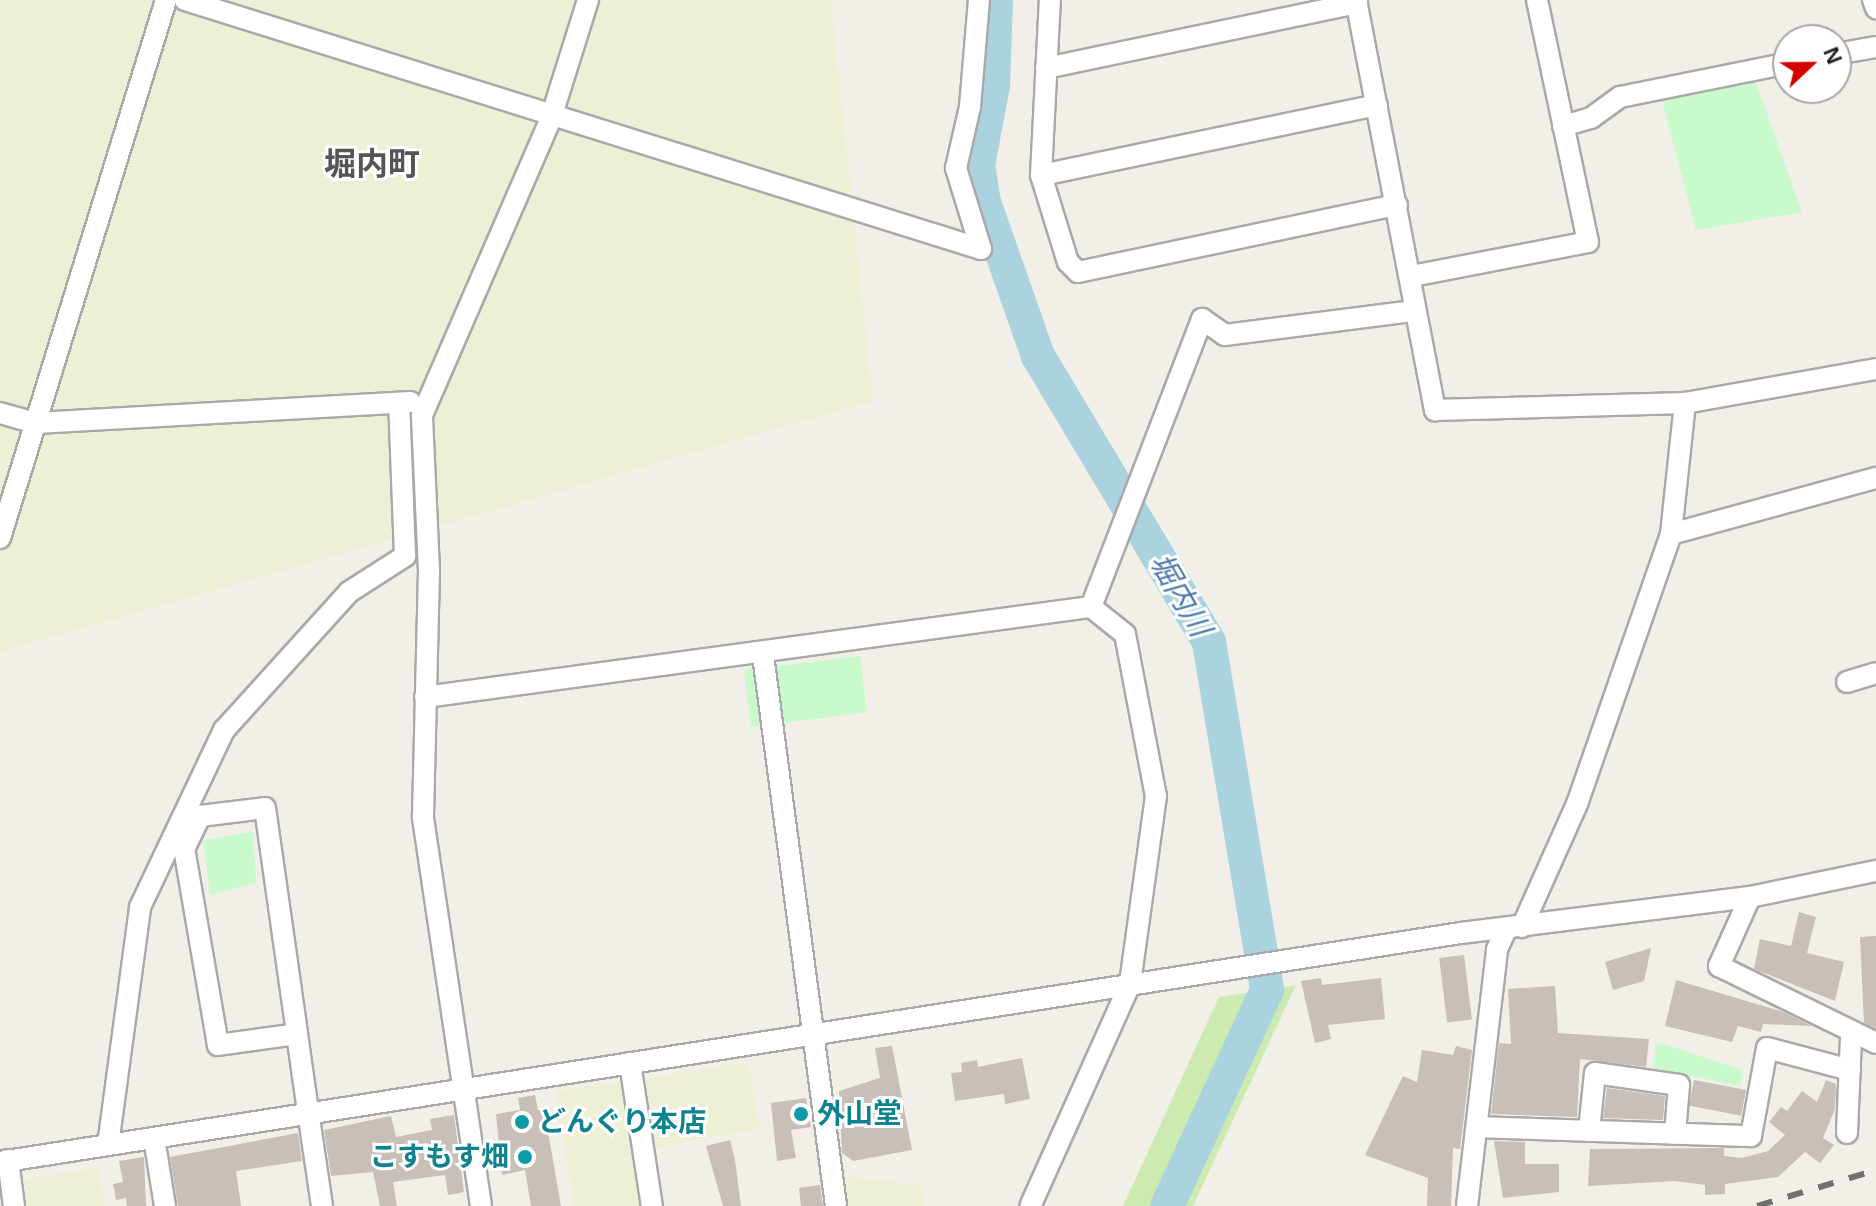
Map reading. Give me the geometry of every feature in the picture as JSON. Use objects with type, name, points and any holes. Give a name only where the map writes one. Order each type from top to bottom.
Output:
[{"type":"street","points":[[0,538],[166,0]]},
{"type":"street","points":[[185,0],[551,118],[981,249],[956,168],[970,107],[979,0]]},
{"type":"street","points":[[481,1206],[423,816],[426,401],[551,118],[588,0]]},
{"type":"street","points":[[1050,0],[1041,175],[1068,262],[1078,272],[1397,205]]},
{"type":"street","points":[[1412,276],[1588,242],[1537,0]]},
{"type":"street","points":[[1873,0],[1876,8]]},
{"type":"street","points":[[1046,68],[1356,2],[1412,276],[1413,311],[1435,410],[1685,403],[1876,369]]},
{"type":"street","points":[[1852,51],[1876,47]]},
{"type":"street","points":[[1563,126],[1591,118],[1620,97],[1772,66]]},
{"type":"street","points":[[1041,175],[1377,105]]},
{"type":"street","points":[[1091,607],[1202,319],[1225,335],[1413,311]]},
{"type":"street","points":[[0,413],[36,423],[426,401]]},
{"type":"street","points":[[108,1145],[140,907],[224,730],[349,592],[405,556],[399,403]]},
{"type":"street","points":[[1467,1206],[1497,949],[1515,927],[1577,804],[1671,534],[1685,403]]},
{"type":"street","points":[[1671,534],[1876,478]]},
{"type":"street","points":[[425,697],[763,655],[1091,607],[1125,634],[1156,796],[1130,984],[1030,1206]]},
{"type":"street","points":[[763,655],[808,1035],[836,1206]]},
{"type":"street","points":[[1847,682],[1876,673]]},
{"type":"street","points":[[297,1034],[218,1045],[184,849],[200,816],[265,808],[322,1206]]},
{"type":"street","points":[[14,1206],[4,1161],[1130,984],[1515,927],[1750,897],[1876,871]]},
{"type":"street","points":[[1750,897],[1719,966],[1851,1037],[1876,1043]]},
{"type":"street","points":[[1847,1133],[1851,1037]]},
{"type":"street","points":[[1477,1127],[1751,1136],[1767,1048],[1850,1070]]},
{"type":"street","points":[[630,1063],[652,1206]]},
{"type":"street","points":[[1589,1131],[1595,1073],[1679,1085],[1675,1134]]},
{"type":"street","points":[[154,1138],[165,1206]]},
{"type":"green space","points":[[0,0],[831,0],[873,401],[0,652]]},
{"type":"green space","points":[[1751,69],[1802,212],[1696,230],[1659,89]]},
{"type":"green space","points":[[860,656],[867,713],[751,727],[744,670]]},
{"type":"green space","points":[[253,832],[256,883],[210,895],[203,840]]},
{"type":"green space","points":[[1296,985],[1193,1206],[1123,1206],[1219,997]]},
{"type":"green space","points":[[1657,1042],[1743,1070],[1740,1086],[1653,1068]]},
{"type":"green space","points":[[748,1061],[760,1129],[652,1148],[640,1080]]},
{"type":"green space","points":[[628,1080],[648,1205],[574,1206],[556,1091]]},
{"type":"green space","points":[[99,1168],[104,1206],[28,1206],[24,1179]]},
{"type":"green space","points":[[840,1176],[921,1185],[924,1206],[845,1206]]},
{"type":"building","points":[[1799,912],[1816,917],[1807,953],[1844,962],[1835,1001],[1754,969],[1760,939],[1791,946]]},
{"type":"building","points":[[1876,936],[1875,1028],[1864,1023],[1860,937]]},
{"type":"building","points":[[1651,948],[1644,981],[1613,990],[1605,962]]},
{"type":"building","points":[[1464,955],[1472,1020],[1447,1023],[1439,958]]},
{"type":"building","points":[[1321,978],[1322,985],[1381,978],[1385,1019],[1328,1025],[1331,1039],[1315,1043],[1301,981]]},
{"type":"building","points":[[1676,980],[1783,1012],[1812,1026],[1763,1024],[1761,1032],[1738,1026],[1732,1042],[1665,1026]]},
{"type":"building","points":[[1555,986],[1558,1033],[1649,1039],[1646,1067],[1580,1059],[1577,1117],[1491,1114],[1499,1043],[1511,1044],[1508,989]]},
{"type":"building","points":[[892,1046],[912,1150],[853,1161],[842,1153],[839,1091],[880,1078],[875,1048]]},
{"type":"building","points":[[1456,1046],[1472,1050],[1460,1149],[1453,1148],[1451,1206],[1427,1206],[1428,1178],[1365,1155],[1403,1076],[1417,1082],[1422,1050],[1453,1055]]},
{"type":"building","points":[[1022,1058],[1030,1099],[1005,1104],[1004,1094],[955,1101],[951,1073],[962,1072],[961,1063],[977,1060],[978,1067]]},
{"type":"building","points":[[1694,1080],[1746,1090],[1741,1116],[1689,1106]]},
{"type":"building","points":[[1826,1080],[1836,1084],[1835,1109],[1823,1138],[1834,1145],[1820,1163],[1805,1152],[1778,1177],[1725,1184],[1725,1194],[1705,1195],[1705,1185],[1675,1181],[1588,1186],[1590,1149],[1724,1148],[1724,1156],[1742,1158],[1768,1151],[1785,1135],[1769,1122],[1781,1107],[1787,1111],[1802,1091],[1817,1102]]},
{"type":"building","points":[[1607,1088],[1665,1096],[1663,1120],[1603,1118]]},
{"type":"building","points":[[535,1095],[538,1110],[544,1109],[561,1206],[531,1206],[525,1170],[502,1175],[496,1114],[520,1110],[518,1098]]},
{"type":"building","points":[[806,1098],[811,1127],[791,1130],[796,1158],[777,1161],[771,1103]]},
{"type":"building","points":[[454,1115],[464,1192],[448,1195],[445,1175],[393,1182],[397,1206],[380,1206],[373,1172],[331,1176],[324,1130],[391,1116],[396,1137],[432,1130],[430,1119]]},
{"type":"building","points":[[298,1133],[302,1161],[236,1171],[241,1206],[178,1206],[170,1157]]},
{"type":"building","points":[[730,1140],[741,1206],[723,1206],[706,1146]]},
{"type":"building","points":[[1494,1141],[1525,1142],[1525,1164],[1559,1164],[1559,1192],[1503,1198]]},
{"type":"building","points":[[144,1157],[146,1206],[127,1206],[126,1198],[116,1200],[113,1184],[123,1182],[119,1161]]},
{"type":"building","points":[[820,1185],[823,1206],[801,1206],[799,1188]]},
{"type":"waterway","name":"堀内川","points":[[996,0],[993,85],[978,165],[984,202],[1038,356],[1209,642],[1267,990],[1167,1206]]},
{"type":"railway","points":[[1757,1206],[1876,1170]]},
{"type":"place","name":"外山堂","points":[[801,1114]]},
{"type":"place","name":"どんぐり本店","points":[[522,1122]]},
{"type":"place","name":"こすもす畑","points":[[525,1157]]},
{"type":"district","name":"堀内町","points":[[372,164]]}]
